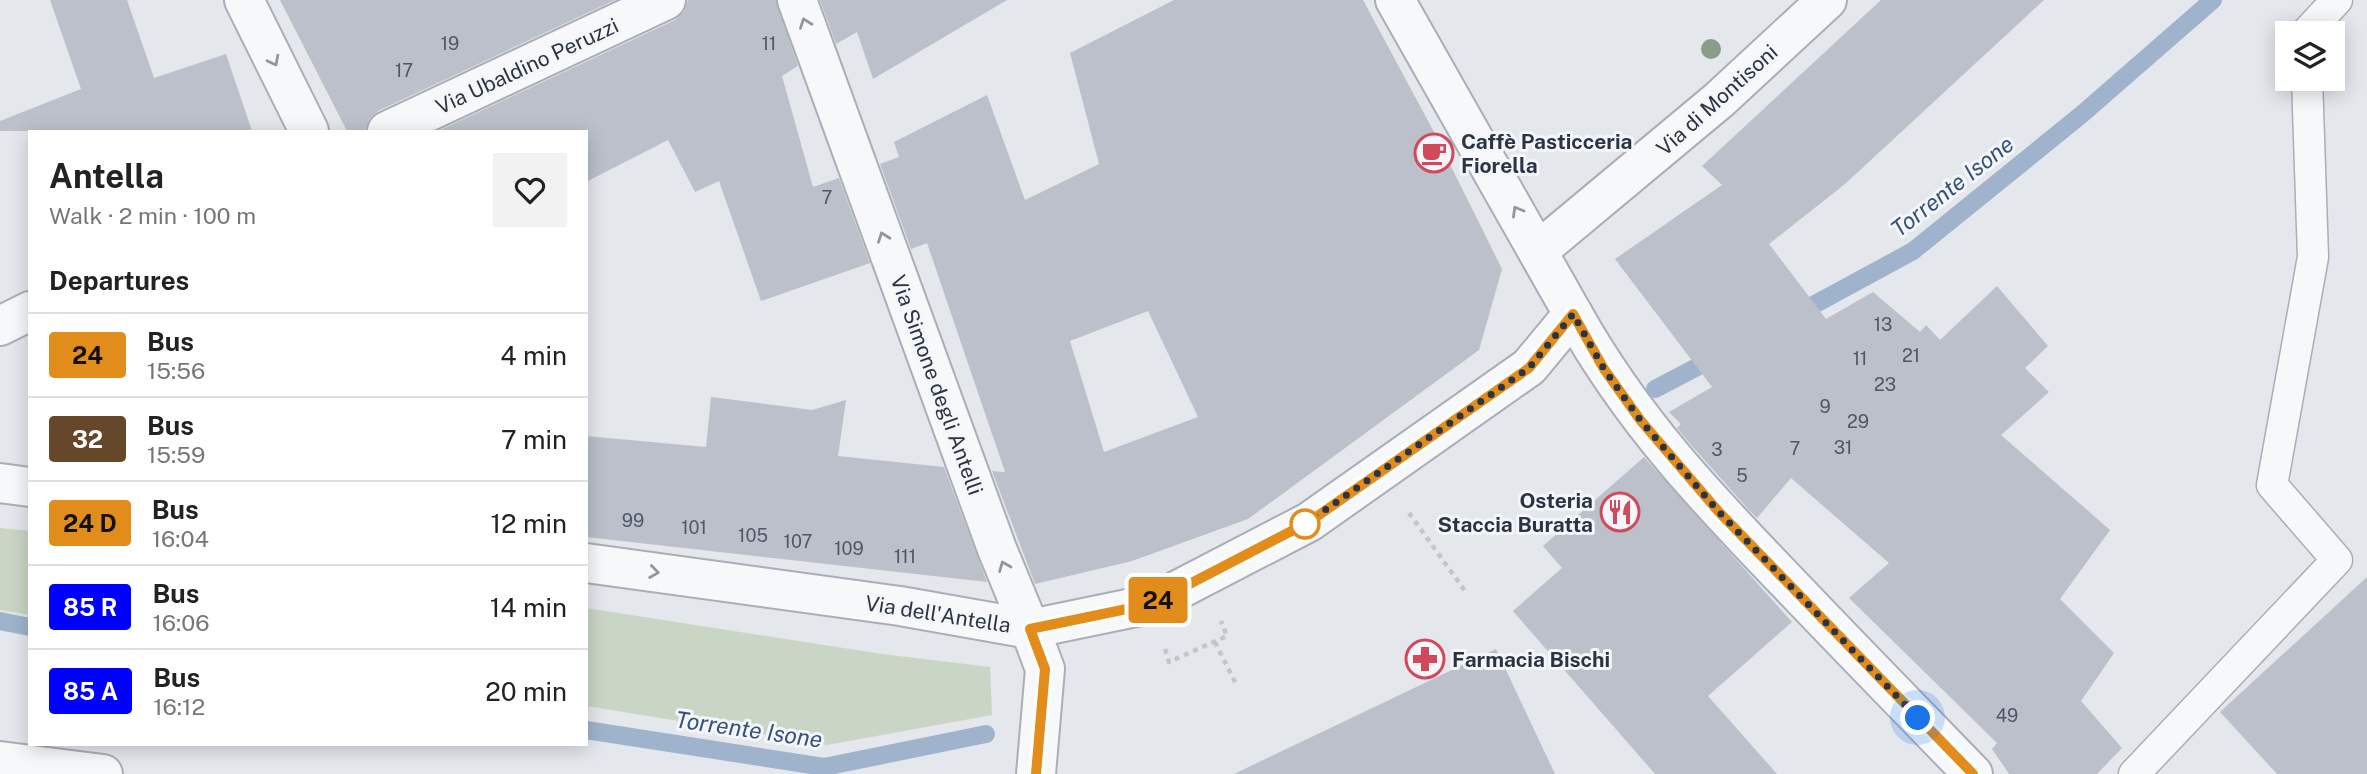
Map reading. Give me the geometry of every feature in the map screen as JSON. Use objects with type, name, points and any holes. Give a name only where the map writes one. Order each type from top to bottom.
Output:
[{"type":"street","points":[[244,0],[309,130]]},
{"type":"street","name":"Via Ubaldino Peruzzi","points":[[389,130],[666,0]]},
{"type":"street","name":"Via Simone degli Antelli","points":[[797,0],[997,549],[1045,669],[1036,774]]},
{"type":"street","points":[[1395,0],[1604,369],[1641,421],[1710,501],[1973,774]]},
{"type":"street","name":"Via di Montisoni","points":[[1539,250],[1691,124],[1827,0]]},
{"type":"street","points":[[0,326],[28,312]]},
{"type":"street","name":"Via dell'Antella","points":[[588,563],[900,606],[1030,629],[1151,604],[1309,522],[1529,368],[1573,314]]},
{"type":"street","points":[[0,483],[28,487]]},
{"type":"street","points":[[0,761],[103,774]]},
{"type":"lane","points":[[2317,21],[2337,0]]},
{"type":"lane","points":[[2134,774],[2337,561],[2272,485],[2313,257],[2307,91]]},
{"type":"path","points":[[1379,473],[1465,591]]},
{"type":"path","points":[[1169,662],[1227,636]]},
{"type":"path","points":[[1215,642],[1236,684]]},
{"type":"green space","points":[[0,528],[28,531],[28,615],[0,610]]},
{"type":"green space","points":[[588,608],[882,654],[990,667],[992,715],[827,745],[588,706]]},
{"type":"building","points":[[50,0],[127,0],[154,78],[226,54],[252,130],[0,131],[0,121],[81,89]]},
{"type":"building","points":[[280,0],[615,0],[378,111],[369,119],[365,130],[346,130]]},
{"type":"building","points":[[688,0],[776,0],[798,66],[782,76],[813,187],[839,178],[870,263],[761,301],[719,181],[695,192],[668,140],[588,181],[588,130],[440,130],[675,20],[684,12]]},
{"type":"building","points":[[820,0],[1007,0],[873,79],[857,32],[836,44]]},
{"type":"building","points":[[1174,0],[1363,0],[1434,132],[1502,269],[1479,350],[1248,519],[1132,561],[1035,584],[992,471],[1005,472],[927,243],[911,249],[880,164],[899,157],[894,142],[987,95],[1025,200],[1099,164],[1070,53]],"holes":[[[1148,311],[1198,417],[1104,452],[1070,341]]]},
{"type":"building","points":[[1881,0],[2044,0],[1845,184],[1769,244],[1826,319],[1873,292],[1920,332],[1926,325],[1940,340],[1997,286],[2048,346],[2025,368],[2049,392],[2001,435],[2110,530],[2060,599],[2114,653],[2081,701],[2122,748],[2097,774],[2009,774],[1992,749],[1997,743],[1849,598],[1889,563],[1791,478],[1757,518],[1749,510],[1677,428],[1681,424],[1669,412],[1712,387],[1615,259],[1722,185],[1702,166]]},
{"type":"building","points":[[711,397],[812,410],[846,400],[838,456],[944,467],[987,582],[588,537],[588,436],[706,447]]},
{"type":"building","points":[[1644,457],[1792,622],[1708,696],[1777,774],[1655,774],[1513,611],[1562,568],[1543,546]]},
{"type":"building","points":[[2367,577],[2367,774],[2277,774],[2220,712]]},
{"type":"building","points":[[1496,649],[1555,774],[1234,774]]},
{"type":"waterway","name":"Torrente Isone","points":[[1795,315],[1913,251],[2081,115],[2213,0]]},
{"type":"waterway","name":"Torrente Isone","points":[[1655,389],[1718,356]]},
{"type":"waterway","name":"Torrente Isone","points":[[0,621],[28,627]]},
{"type":"waterway","name":"Torrente Isone","points":[[588,730],[824,767],[986,734]]},
{"type":"bus line","name":"24","points":[[1036,774],[1045,669],[1030,629],[1151,604],[1309,522],[1529,368],[1573,314],[1604,369],[1641,421],[1718,511],[1973,774]]},
{"type":"place","name":"Caffè Pasticceria Fiorella","points":[[1434,153]]},
{"type":"place","name":"Osteria Staccia Buratta","points":[[1620,512]]},
{"type":"place","name":"Farmacia Bischi","points":[[1425,659]]},
{"type":"route","points":[[1305,524],[1529,368],[1573,314],[1604,369],[1641,421],[1718,511],[1918,718]]}]
